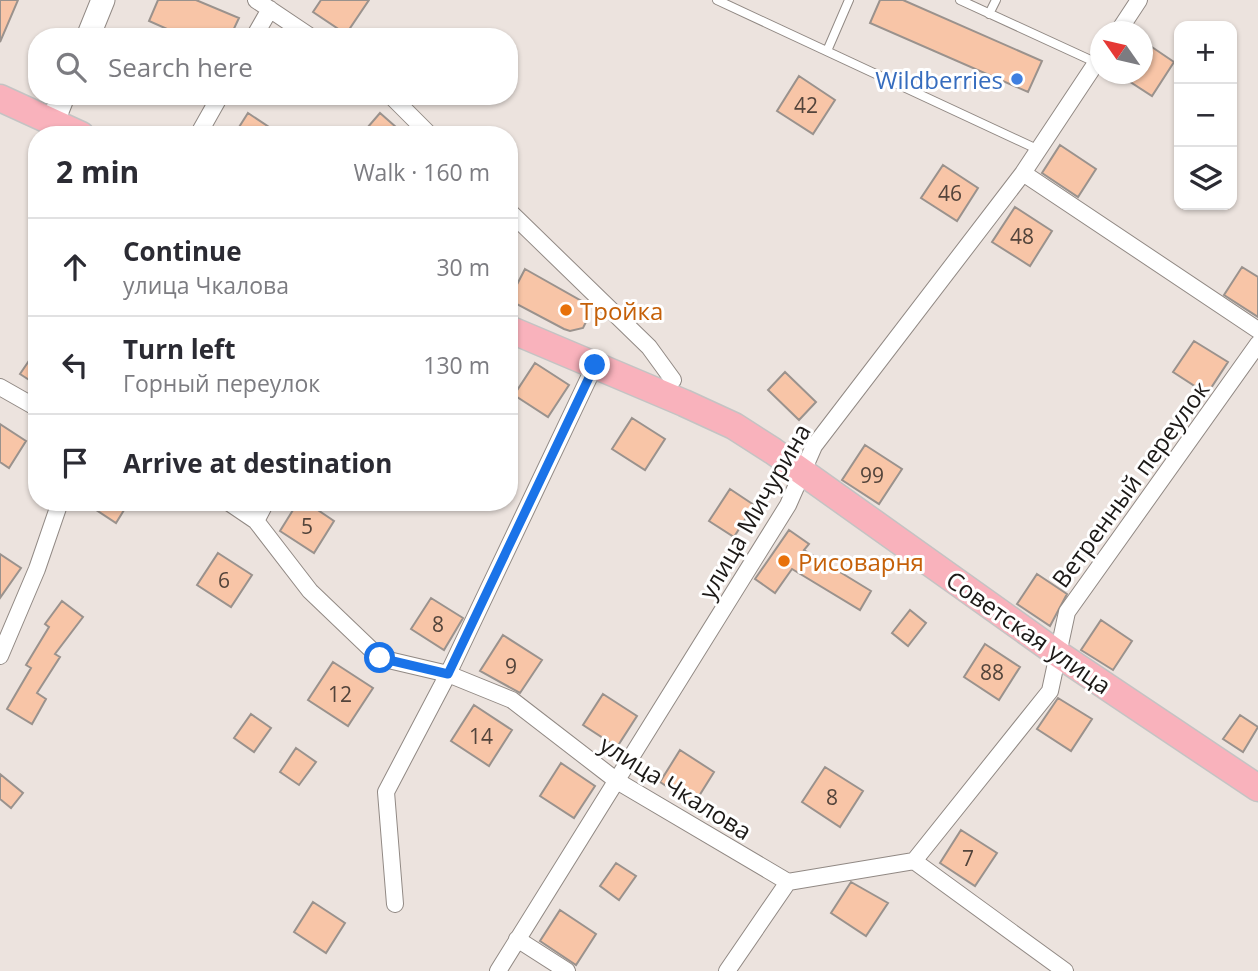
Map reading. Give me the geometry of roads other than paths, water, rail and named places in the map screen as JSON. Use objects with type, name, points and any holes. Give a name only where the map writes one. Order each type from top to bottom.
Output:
[{"type":"main road","points":[[92,28],[103,0]]},
{"type":"main road","points":[[0,98],[63,126]]},
{"type":"main road","points":[[53,121],[59,105]]},
{"type":"main road","name":"Советская улица","points":[[518,333],[734,426],[1058,654],[1258,788]]},
{"type":"street","points":[[1125,21],[1139,0]]},
{"type":"street","points":[[256,28],[263,4],[298,28]]},
{"type":"street","name":"улица Мичурина","points":[[498,971],[788,505],[814,446],[1023,173],[1090,74]]},
{"type":"street","points":[[203,126],[215,105]]},
{"type":"street","points":[[400,105],[421,126]]},
{"type":"street","points":[[1023,173],[1258,330]]},
{"type":"street","points":[[518,220],[649,347],[673,380]]},
{"type":"street","name":"Ветренный переулок","points":[[914,862],[1050,691],[1067,612],[1258,344]]},
{"type":"street","points":[[395,904],[386,792],[448,674],[595,365]]},
{"type":"street","points":[[0,387],[28,403]]},
{"type":"street","points":[[0,656],[37,569],[57,511]]},
{"type":"street","name":"улица Чкалова","points":[[241,511],[256,521],[310,590],[380,658],[448,674],[512,700],[617,781],[788,882]]},
{"type":"street","points":[[256,521],[261,511]]},
{"type":"street","points":[[727,971],[788,882],[914,862],[1065,971]]},
{"type":"street","points":[[517,939],[567,971]]},
{"type":"lane","points":[[717,0],[1039,150]]},
{"type":"lane","points":[[827,51],[849,0]]},
{"type":"lane","points":[[960,0],[1090,56]]},
{"type":"lane","points":[[989,14],[996,0]]},
{"type":"place","name":"Wildberries","points":[[1017,79]]},
{"type":"place","name":"Тройка","points":[[566,310]]},
{"type":"place","name":"Рисоварня","points":[[784,561]]}]
